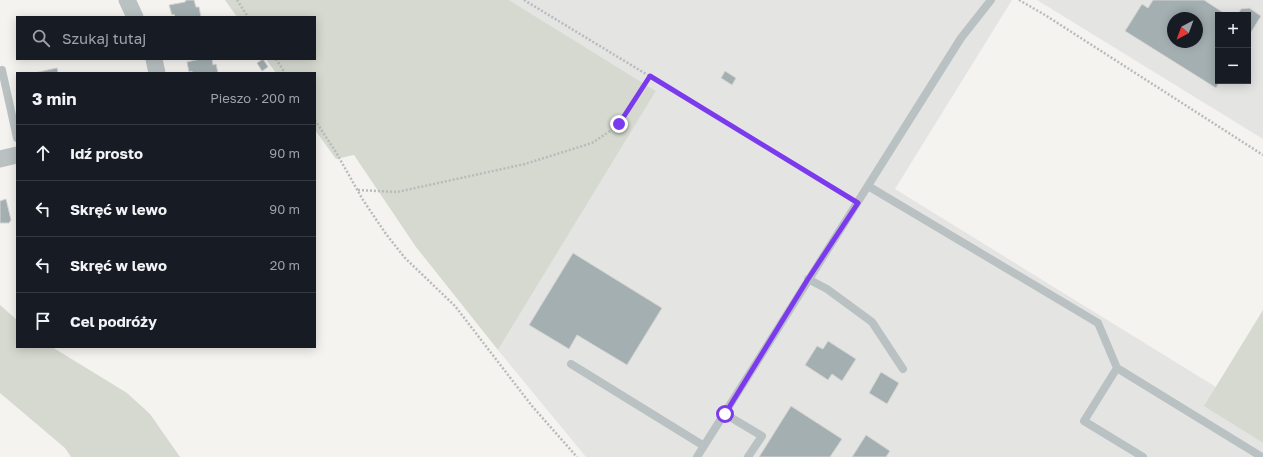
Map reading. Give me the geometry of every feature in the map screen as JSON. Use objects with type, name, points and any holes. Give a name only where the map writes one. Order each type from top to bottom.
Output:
[{"type":"street","points":[[127,0],[135,16]]},
{"type":"street","points":[[154,60],[157,72]]},
{"type":"street","points":[[0,159],[16,155]]},
{"type":"lane","points":[[697,457],[961,38],[991,0]]},
{"type":"lane","points":[[2,70],[16,133]]},
{"type":"lane","points":[[868,186],[1098,322],[1117,368],[1262,457]]},
{"type":"lane","points":[[808,279],[827,289],[872,322],[903,369]]},
{"type":"lane","points":[[571,364],[704,446]]},
{"type":"lane","points":[[1117,368],[1084,421],[1143,457]]},
{"type":"lane","points":[[725,414],[762,436],[748,457]]},
{"type":"path","points":[[237,0],[247,16]]},
{"type":"path","points":[[524,0],[858,203]]},
{"type":"path","points":[[1019,0],[1263,155]]},
{"type":"path","points":[[277,60],[284,72]]},
{"type":"path","points":[[357,190],[397,192],[524,164],[592,143],[619,124],[650,76]]},
{"type":"path","points":[[316,122],[337,154],[357,190],[386,234],[405,258],[455,306],[532,406],[578,457]]},
{"type":"shaded area","points":[[225,0],[509,0],[656,91],[498,350],[416,247],[354,155],[336,159],[316,131],[316,72],[275,72],[267,60],[316,60],[316,16],[236,16]]},
{"type":"shaded area","points":[[509,0],[1012,0],[895,189],[1216,387],[1205,406],[1263,443],[1263,457],[586,457],[498,350],[656,91]]},
{"type":"shaded area","points":[[1037,0],[1263,0],[1263,139]]},
{"type":"shaded area","points":[[0,305],[16,319],[16,348],[54,348],[127,393],[150,414],[180,457],[71,457],[65,448],[0,393]]},
{"type":"shaded area","points":[[1263,310],[1263,443],[1204,406]]},
{"type":"building","points":[[186,0],[194,0],[196,7],[199,7],[201,16],[172,15],[169,5],[185,2]]},
{"type":"building","points":[[1153,0],[1204,0],[1222,12],[1215,12],[1215,84],[1218,84],[1216,88],[1125,31],[1142,4],[1148,8]]},
{"type":"building","points":[[1249,8],[1261,16],[1251,32],[1251,12],[1239,12],[1241,9]]},
{"type":"building","points":[[196,60],[212,60],[213,65],[216,64],[218,72],[189,72],[187,62]]},
{"type":"building","points":[[264,60],[268,67],[262,71],[257,63]]},
{"type":"building","points":[[57,68],[58,72],[39,72]]},
{"type":"building","points":[[725,71],[736,78],[732,85],[721,78]]},
{"type":"building","points":[[6,199],[11,220],[9,223],[0,223],[0,201]]},
{"type":"building","points":[[573,253],[662,308],[627,365],[577,335],[569,349],[529,325]]},
{"type":"building","points":[[828,341],[856,359],[842,381],[832,374],[828,380],[805,365],[817,346],[823,349]]},
{"type":"building","points":[[881,372],[899,383],[887,404],[869,393]]},
{"type":"building","points":[[791,406],[842,439],[830,457],[759,457]]},
{"type":"building","points":[[866,435],[890,451],[886,457],[852,457]]},
{"type":"route","points":[[619,124],[650,76],[858,203],[808,279],[725,414]]}]
